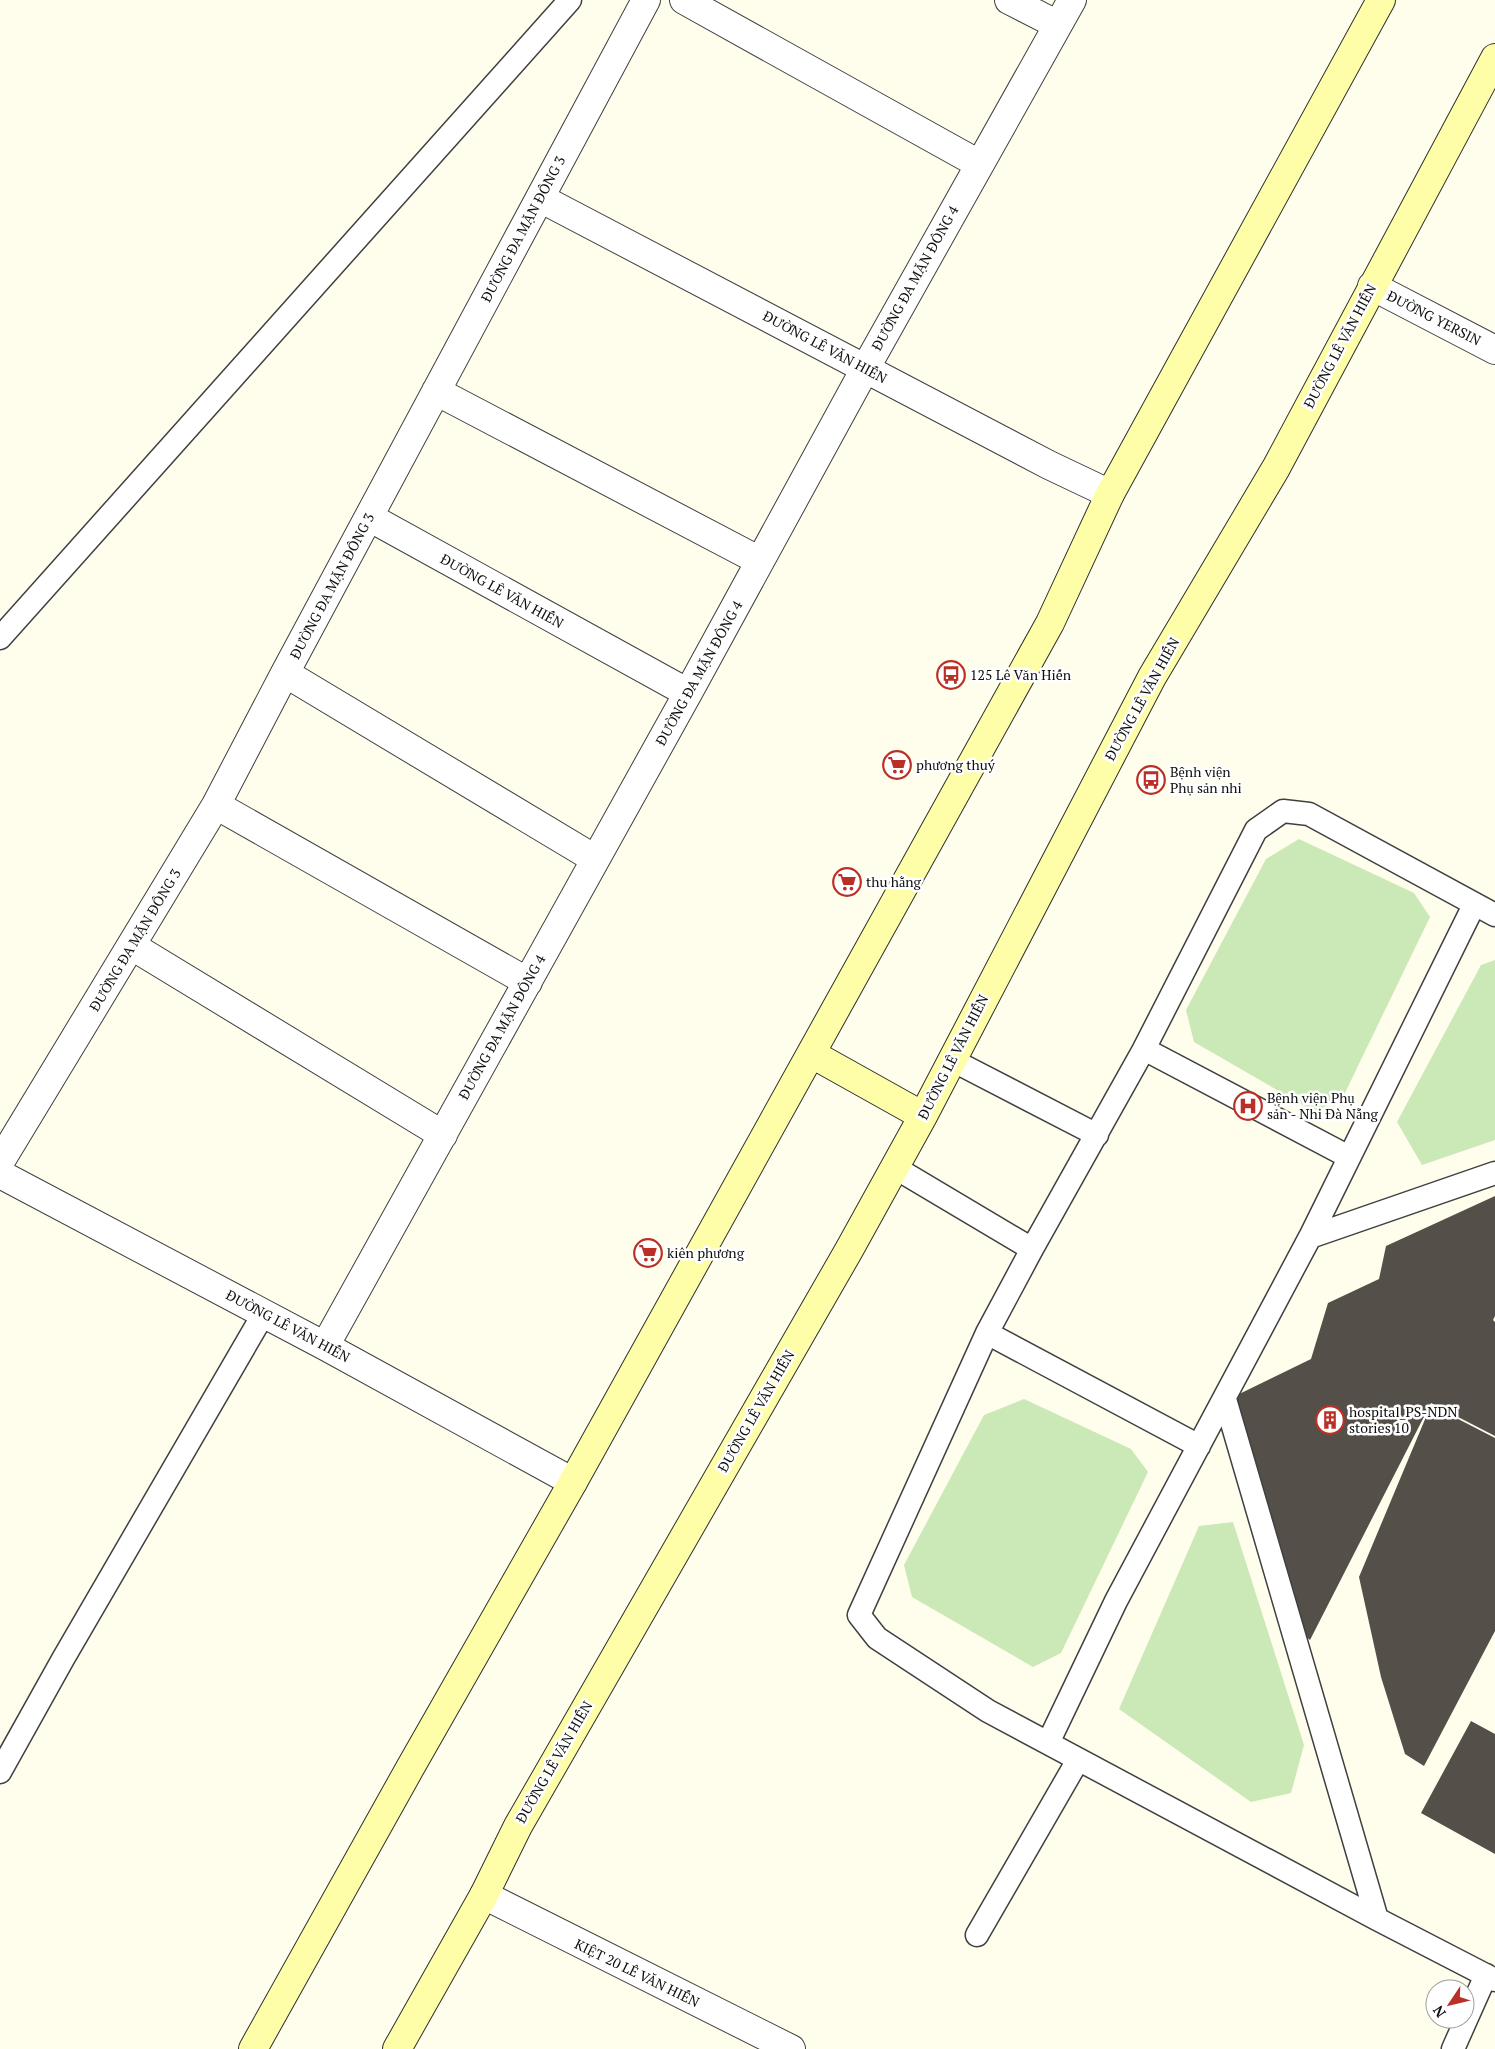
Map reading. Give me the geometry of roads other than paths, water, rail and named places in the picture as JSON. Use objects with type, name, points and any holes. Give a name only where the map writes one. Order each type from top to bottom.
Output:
[{"type":"main road","points":[[253,2049],[573,1482],[1050,623],[1110,494],[1381,0]]},
{"type":"main road","name":"ĐƯỜNG LÊ VĂN HIẾN","points":[[397,2049],[484,1895],[518,1826],[844,1259],[923,1116],[1152,678],[1276,468],[1495,58]]},
{"type":"main road","points":[[812,1054],[923,1116]]},
{"type":"street","name":"ĐƯỜNG ĐA MẶN ĐÔNG 3","points":[[0,1162],[216,805],[646,0]]},
{"type":"street","points":[[684,0],[979,164]]},
{"type":"street","points":[[1009,0],[1058,25]]},
{"type":"street","name":"ĐƯỜNG ĐA MẶN ĐÔNG 4","points":[[325,1346],[688,694],[865,369],[1072,0]]},
{"type":"street","name":"ĐƯỜNG LÊ VĂN HIẾN","points":[[540,198],[1049,465],[1110,494]]},
{"type":"street","name":"ĐƯỜNG YERSIN","points":[[1372,286],[1495,350]]},
{"type":"street","points":[[436,391],[760,561]]},
{"type":"street","name":"ĐƯỜNG LÊ VĂN HIẾN","points":[[369,517],[688,694]]},
{"type":"street","points":[[285,673],[595,859]]},
{"type":"street","points":[[216,805],[528,982]]},
{"type":"street","points":[[132,946],[442,1135]]},
{"type":"street","name":"ĐƯỜNG LÊ VĂN HIẾN","points":[[0,1174],[264,1313],[573,1482]]},
{"type":"street","name":"KIỆT 20 LÊ VĂN HIẾN","points":[[484,1895],[791,2049]]},
{"type":"lane","points":[[0,638],[570,0]]},
{"type":"lane","points":[[1453,2049],[1490,1978],[988,1711],[877,1638],[859,1616],[987,1333],[1144,1049],[1256,830],[1283,811],[1308,814],[1495,915]]},
{"type":"lane","points":[[1048,1743],[1116,1601],[1310,1237],[1474,905]]},
{"type":"lane","points":[[1144,1049],[1349,1157]]},
{"type":"lane","points":[[952,1060],[1097,1135]]},
{"type":"lane","points":[[894,1167],[1032,1249]]},
{"type":"lane","points":[[1310,1237],[1495,1173]]},
{"type":"lane","points":[[0,1772],[62,1659],[264,1313]]},
{"type":"lane","points":[[987,1333],[1199,1446]]},
{"type":"lane","points":[[1225,1399],[1377,1919]]},
{"type":"lane","points":[[977,1935],[1078,1760]]},
{"type":"place","name":"125 Lê Văn Hiến","points":[[951,675]]},
{"type":"place","name":"phương thuý","points":[[897,765]]},
{"type":"place","name":"Bệnh viện Phụ sản nhi","points":[[1151,780]]},
{"type":"place","name":"thu hằng","points":[[847,882]]},
{"type":"place","name":"Bệnh viện Phụ sản - Nhi Đà Nẵng","points":[[1248,1106]]},
{"type":"place","name":"kiên phương","points":[[648,1253]]},
{"type":"place","name":"hospital_PS-NDN stories 10","points":[[1330,1420]]}]
